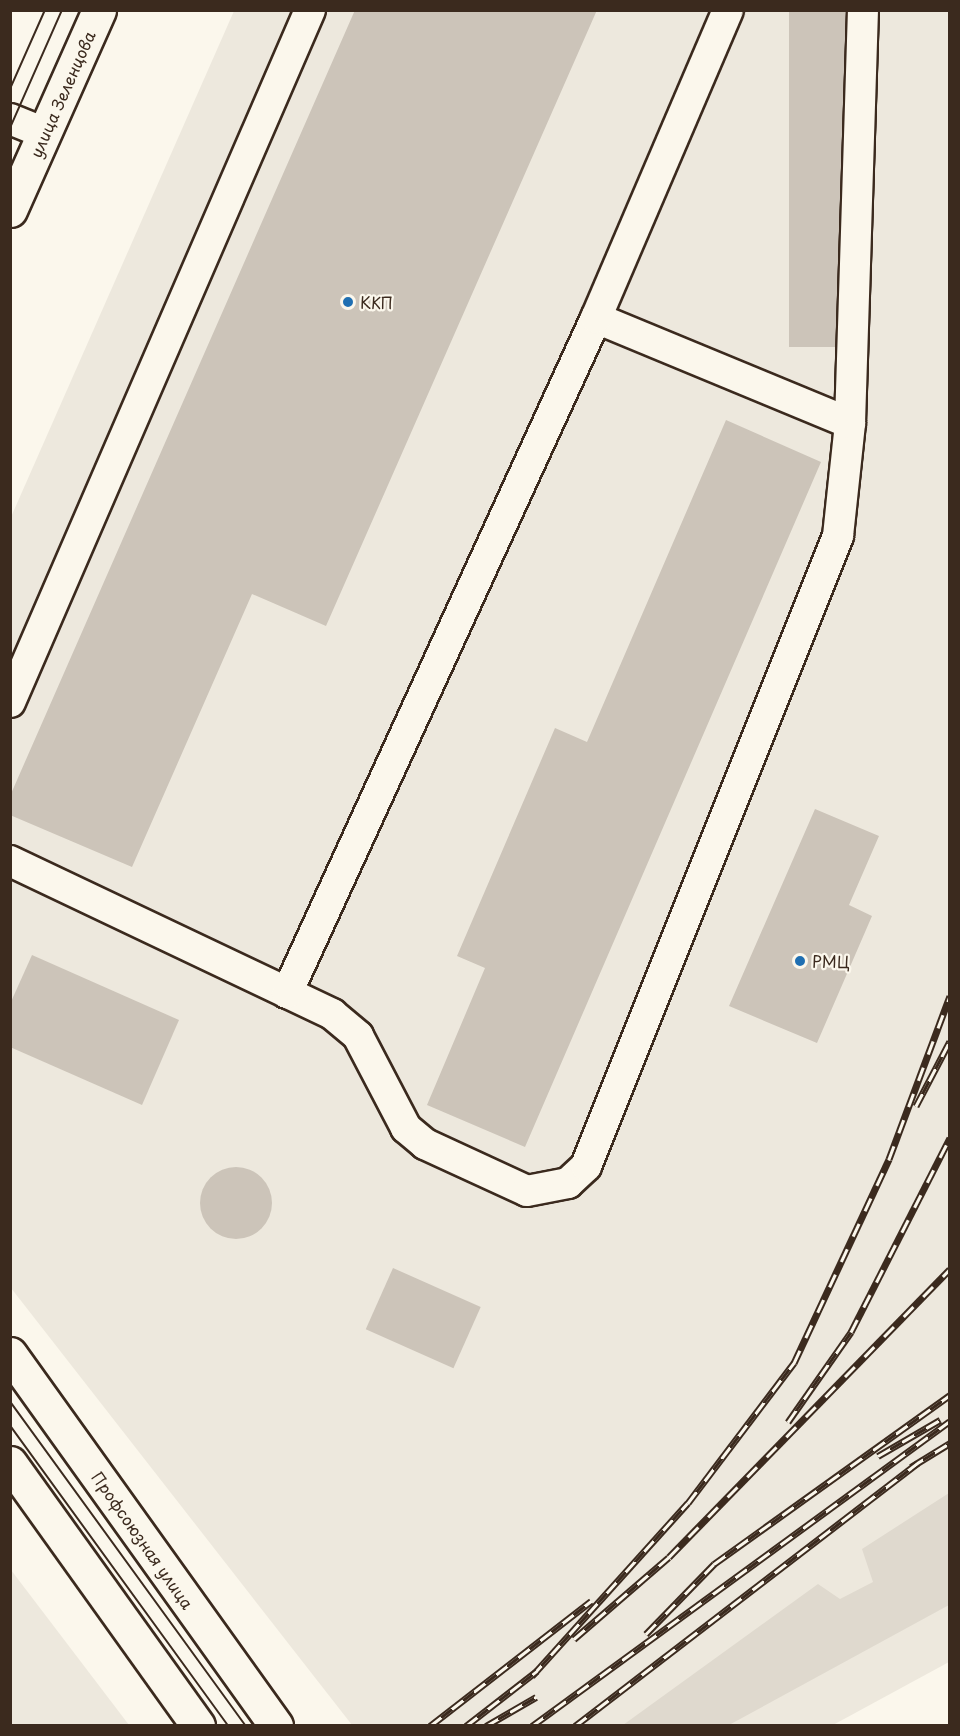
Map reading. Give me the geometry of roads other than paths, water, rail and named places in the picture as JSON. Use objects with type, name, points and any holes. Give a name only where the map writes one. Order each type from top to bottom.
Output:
[{"type":"main road","name":"улица Зеленцова","points":[[10,210],[99,10]]},
{"type":"main road","name":"Профсоюзная улица","points":[[10,1354],[276,1725]]},
{"type":"main road","points":[[10,1463],[198,1725]]},
{"type":"lane","points":[[10,702],[310,10]]},
{"type":"lane","points":[[287,993],[596,318],[728,10]]},
{"type":"lane","points":[[10,861],[332,1014],[358,1036],[406,1128],[418,1140],[527,1191],[568,1183],[586,1166],[838,536],[850,423],[863,10]]},
{"type":"lane","points":[[10,119],[45,133]]},
{"type":"lane","points":[[596,318],[850,423]]},
{"type":"tram line","points":[[10,89],[45,10]]},
{"type":"tram line","points":[[10,128],[62,10]]},
{"type":"tram line","points":[[10,1401],[246,1726]]},
{"type":"tram line","points":[[10,1425],[229,1726]]},
{"type":"railway","points":[[532,1676],[688,1503],[794,1363],[889,1159],[950,996]]},
{"type":"railway","points":[[916,1106],[950,1041]]},
{"type":"railway","points":[[788,1422],[851,1332],[950,1138]]},
{"type":"railway","points":[[574,1639],[669,1557],[950,1269]]},
{"type":"railway","points":[[646,1634],[714,1564],[950,1395]]},
{"type":"railway","points":[[878,1456],[940,1420]]},
{"type":"railway","points":[[532,1726],[950,1421]]},
{"type":"railway","points":[[911,1467],[950,1443]]},
{"type":"railway","points":[[575,1726],[918,1463]]},
{"type":"railway","points":[[430,1726],[591,1601]]},
{"type":"railway","points":[[466,1726],[537,1671]]},
{"type":"railway","points":[[486,1726],[536,1697]]},
{"type":"place","name":"ККП","points":[[348,302]]},
{"type":"place","name":"РМЦ","points":[[800,961]]}]
